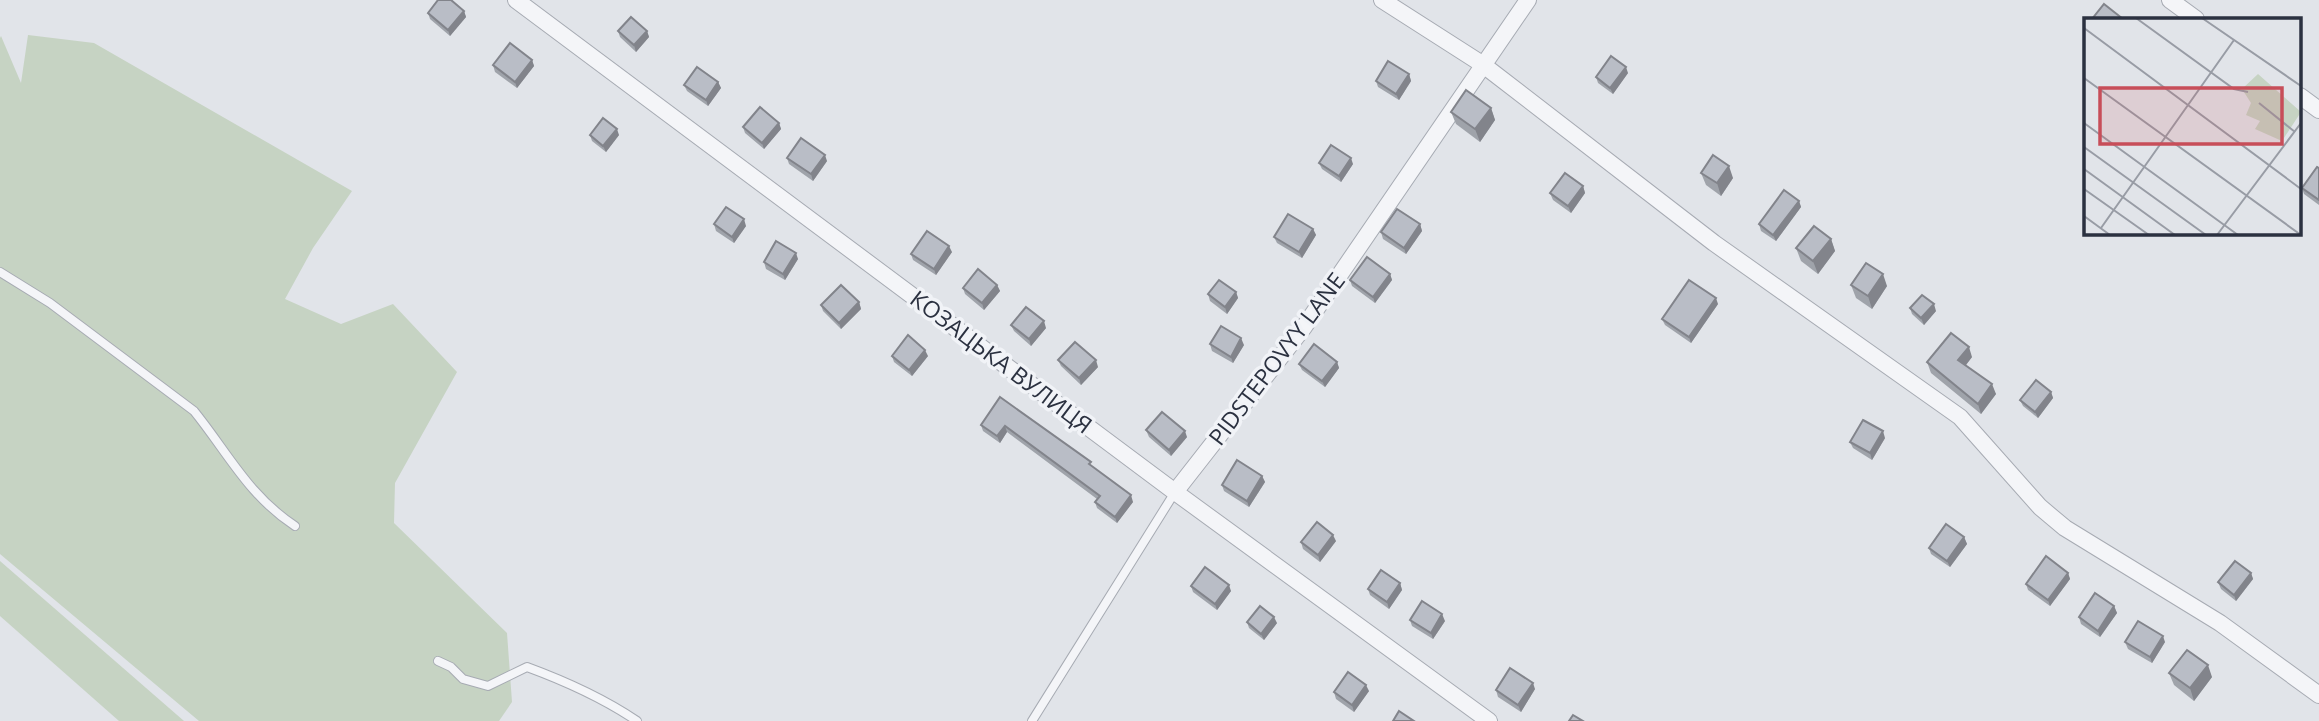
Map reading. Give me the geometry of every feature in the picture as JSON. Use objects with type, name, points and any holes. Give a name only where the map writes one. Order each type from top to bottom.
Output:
[{"type":"street","name":"КОЗАЦЬКА ВУЛИЦЯ","points":[[516,0],[1175,492],[1489,721]]},
{"type":"street","points":[[1382,0],[1482,64],[1714,243],[1960,417],[2040,508],[2065,528],[2220,623],[2319,695]]},
{"type":"street","name":"PIDSTEPOVYY LANE","points":[[1175,492],[1304,327],[1528,0]]},
{"type":"street","points":[[2170,0],[2195,18]]},
{"type":"street","points":[[2302,97],[2319,110]]},
{"type":"lane","points":[[0,272],[50,303],[194,411],[255,492],[274,512],[295,526]]},
{"type":"lane","name":"PIDSTEPOVYY LANE","points":[[1032,721],[1175,492]]},
{"type":"lane","points":[[438,661],[452,667],[463,679],[488,686],[527,667],[565,681],[637,721]]},
{"type":"green space","points":[[28,35],[94,43],[352,191],[313,248],[285,299],[341,324],[393,304],[457,372],[395,483],[394,523],[507,633],[512,702],[499,721],[199,721],[0,554],[0,38],[1,36],[21,83]]},
{"type":"green space","points":[[0,561],[184,721],[119,721],[0,616]]},
{"type":"building","points":[[438,0],[451,0],[464,11],[448,30],[428,13]]},
{"type":"building","points":[[2104,4],[2122,18],[2093,18]]},
{"type":"building","points":[[631,17],[647,31],[634,45],[618,31]]},
{"type":"building","points":[[510,43],[532,60],[515,82],[493,65]]},
{"type":"building","points":[[1611,56],[1626,67],[1610,88],[1596,77]]},
{"type":"building","points":[[1388,61],[1409,74],[1396,94],[1376,81]]},
{"type":"building","points":[[697,67],[718,82],[706,100],[684,85]]},
{"type":"building","points":[[1466,90],[1491,108],[1475,129],[1451,112]]},
{"type":"building","points":[[760,107],[779,123],[762,143],[743,127]]},
{"type":"building","points":[[603,118],[617,129],[603,146],[590,135]]},
{"type":"building","points":[[801,138],[825,155],[811,174],[787,158]]},
{"type":"building","points":[[1331,145],[1351,158],[1339,176],[1319,163]]},
{"type":"building","points":[[1713,155],[1729,166],[1717,183],[1701,173]]},
{"type":"building","points":[[2317,167],[2319,168],[2319,200],[2302,188]]},
{"type":"building","points":[[1565,173],[1583,186],[1568,206],[1550,193]]},
{"type":"building","points":[[1784,190],[1799,201],[1773,235],[1759,224]]},
{"type":"building","points":[[726,207],[744,219],[732,237],[714,224]]},
{"type":"building","points":[[1397,209],[1420,224],[1404,248],[1381,232]]},
{"type":"building","points":[[1288,214],[1313,229],[1299,252],[1274,237]]},
{"type":"building","points":[[1814,226],[1831,239],[1813,261],[1796,248]]},
{"type":"building","points":[[927,231],[949,246],[934,269],[911,254]]},
{"type":"building","points":[[776,241],[796,253],[783,274],[764,262]]},
{"type":"building","points":[[1367,257],[1390,274],[1373,297],[1350,280]]},
{"type":"building","points":[[1866,263],[1883,274],[1868,296],[1851,285]]},
{"type":"building","points":[[978,269],[997,285],[982,303],[963,288]]},
{"type":"building","points":[[1219,280],[1236,292],[1225,307],[1208,294]]},
{"type":"building","points":[[1689,280],[1716,298],[1689,337],[1662,319]]},
{"type":"building","points":[[841,285],[859,302],[839,323],[821,305]]},
{"type":"building","points":[[1922,295],[1934,304],[1921,318],[1910,308]]},
{"type":"building","points":[[1026,307],[1044,321],[1029,339],[1011,325]]},
{"type":"building","points":[[1221,326],[1241,338],[1231,357],[1210,344]]},
{"type":"building","points":[[1951,333],[1969,347],[1958,360],[1992,384],[1978,404],[1927,362]]},
{"type":"building","points":[[908,335],[925,350],[909,370],[892,356]]},
{"type":"building","points":[[1075,342],[1096,360],[1079,378],[1058,360]]},
{"type":"building","points":[[1314,344],[1337,362],[1322,381],[1299,364]]},
{"type":"building","points":[[2036,380],[2051,392],[2035,412],[2020,400]]},
{"type":"building","points":[[1000,397],[1091,462],[1089,464],[1131,495],[1115,517],[1095,502],[1100,496],[1005,426],[997,436],[981,425]]},
{"type":"building","points":[[1162,412],[1185,431],[1169,450],[1146,430]]},
{"type":"building","points":[[1863,420],[1883,431],[1870,453],[1850,442]]},
{"type":"building","points":[[1237,460],[1262,476],[1247,501],[1222,485]]},
{"type":"building","points":[[1317,522],[1333,535],[1318,555],[1301,542]]},
{"type":"building","points":[[1946,524],[1964,537],[1947,561],[1929,548]]},
{"type":"building","points":[[2046,556],[2068,573],[2048,600],[2026,584]]},
{"type":"building","points":[[2235,561],[2251,573],[2234,595],[2218,582]]},
{"type":"building","points":[[1205,567],[1229,585],[1215,604],[1191,586]]},
{"type":"building","points":[[1381,570],[1400,583],[1387,602],[1368,589]]},
{"type":"building","points":[[2095,593],[2114,606],[2098,631],[2079,617]]},
{"type":"building","points":[[1422,601],[1442,614],[1431,633],[1410,620]]},
{"type":"building","points":[[1260,606],[1274,617],[1261,634],[1247,622]]},
{"type":"building","points":[[2138,621],[2163,636],[2150,657],[2125,642]]},
{"type":"building","points":[[2187,650],[2208,665],[2190,688],[2169,673]]},
{"type":"building","points":[[1510,668],[1533,683],[1518,705],[1496,690]]},
{"type":"building","points":[[1348,672],[1366,685],[1352,705],[1334,692]]},
{"type":"building","points":[[1399,711],[1414,721],[1393,721]]},
{"type":"building","points":[[1573,715],[1583,721],[1569,721]]}]
